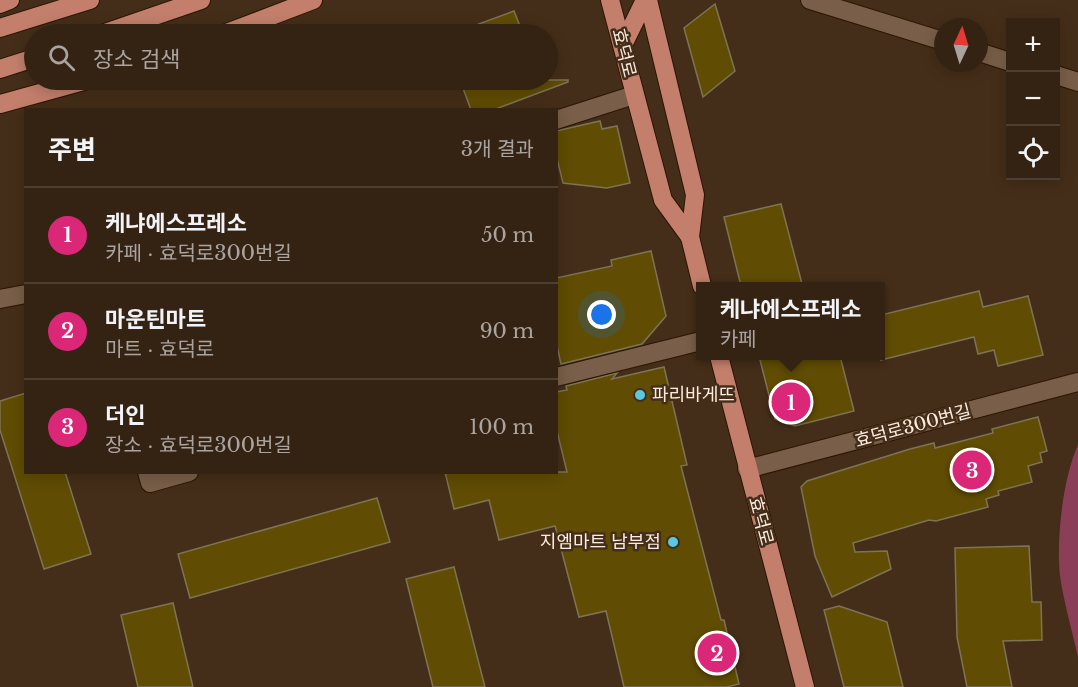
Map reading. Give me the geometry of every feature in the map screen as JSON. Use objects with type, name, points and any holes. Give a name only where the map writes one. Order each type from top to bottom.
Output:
[{"type":"main road","points":[[0,4],[10,0]]},
{"type":"main road","points":[[0,28],[90,0]]},
{"type":"main road","points":[[131,24],[201,0]]},
{"type":"main road","points":[[250,24],[313,0]]},
{"type":"main road","name":"효덕로","points":[[610,0],[663,200],[690,237]]},
{"type":"main road","points":[[623,45],[647,0]]},
{"type":"main road","name":"효덕로","points":[[647,0],[695,195],[690,237],[701,282]]},
{"type":"main road","points":[[0,69],[24,61]]},
{"type":"main road","points":[[0,104],[51,90]]},
{"type":"main road","name":"효덕로","points":[[720,360],[805,687]]},
{"type":"street","points":[[810,0],[934,38]]},
{"type":"street","points":[[988,55],[1006,60]]},
{"type":"street","points":[[1060,76],[1078,82]]},
{"type":"street","points":[[558,119],[634,95]]},
{"type":"street","points":[[0,299],[24,294]]},
{"type":"street","points":[[558,377],[696,342]]},
{"type":"street","name":"효덕로300번길","points":[[747,469],[1078,382]]},
{"type":"street","points":[[148,474],[150,483],[182,474]]},
{"type":"shaded area","points":[[1078,445],[1078,657],[1060,576],[1059,545],[1068,474]]},
{"type":"building","points":[[715,4],[735,71],[703,97],[684,28]]},
{"type":"building","points":[[514,11],[519,24],[479,24]]},
{"type":"building","points":[[558,80],[568,80],[558,86]]},
{"type":"building","points":[[464,90],[547,90],[498,108],[470,108]]},
{"type":"building","points":[[600,121],[602,129],[617,126],[630,183],[607,188],[563,183],[558,163],[558,131]]},
{"type":"building","points":[[781,204],[801,282],[740,282],[724,217]]},
{"type":"building","points":[[651,251],[666,316],[642,344],[561,364],[558,350],[558,278],[612,266],[611,260]]},
{"type":"building","points":[[979,291],[983,307],[1028,296],[1043,355],[998,366],[994,350],[978,354],[974,337],[885,359],[885,314]]},
{"type":"building","points":[[760,360],[841,360],[854,411],[795,426],[775,419]]},
{"type":"building","points":[[664,367],[687,465],[681,466],[721,620],[724,620],[739,684],[727,687],[624,687],[606,611],[579,617],[555,526],[499,540],[489,500],[454,509],[445,474],[558,474],[558,472],[567,472],[558,435],[558,392],[567,390],[566,386],[617,373],[612,379]]},
{"type":"building","points":[[24,394],[24,474],[66,474],[91,554],[44,569],[0,430],[0,401]]},
{"type":"building","points":[[1038,417],[1047,451],[1040,453],[1042,462],[1028,466],[1032,482],[998,491],[999,495],[986,499],[988,507],[936,521],[929,520],[853,543],[855,552],[887,551],[891,569],[832,597],[815,556],[801,487],[807,481],[910,449],[934,443],[935,448],[993,433],[992,429]]},
{"type":"building","points":[[377,498],[390,542],[190,598],[178,554]]},
{"type":"building","points":[[1029,546],[1032,602],[1041,602],[1042,640],[1003,641],[1012,687],[967,687],[957,637],[955,548]]},
{"type":"building","points":[[454,567],[485,687],[433,687],[406,579]]},
{"type":"building","points":[[173,603],[193,687],[138,687],[121,615]]},
{"type":"building","points":[[839,606],[887,622],[903,687],[844,687],[824,610]]},
{"type":"place","name":"파리바게뜨","points":[[640,395]]},
{"type":"place","name":"케냐에스프레소","points":[[791,402]]},
{"type":"place","name":"더인","points":[[972,470]]},
{"type":"place","name":"지엠마트 남부점","points":[[673,542]]},
{"type":"place","name":"마운틴마트","points":[[717,653]]}]
